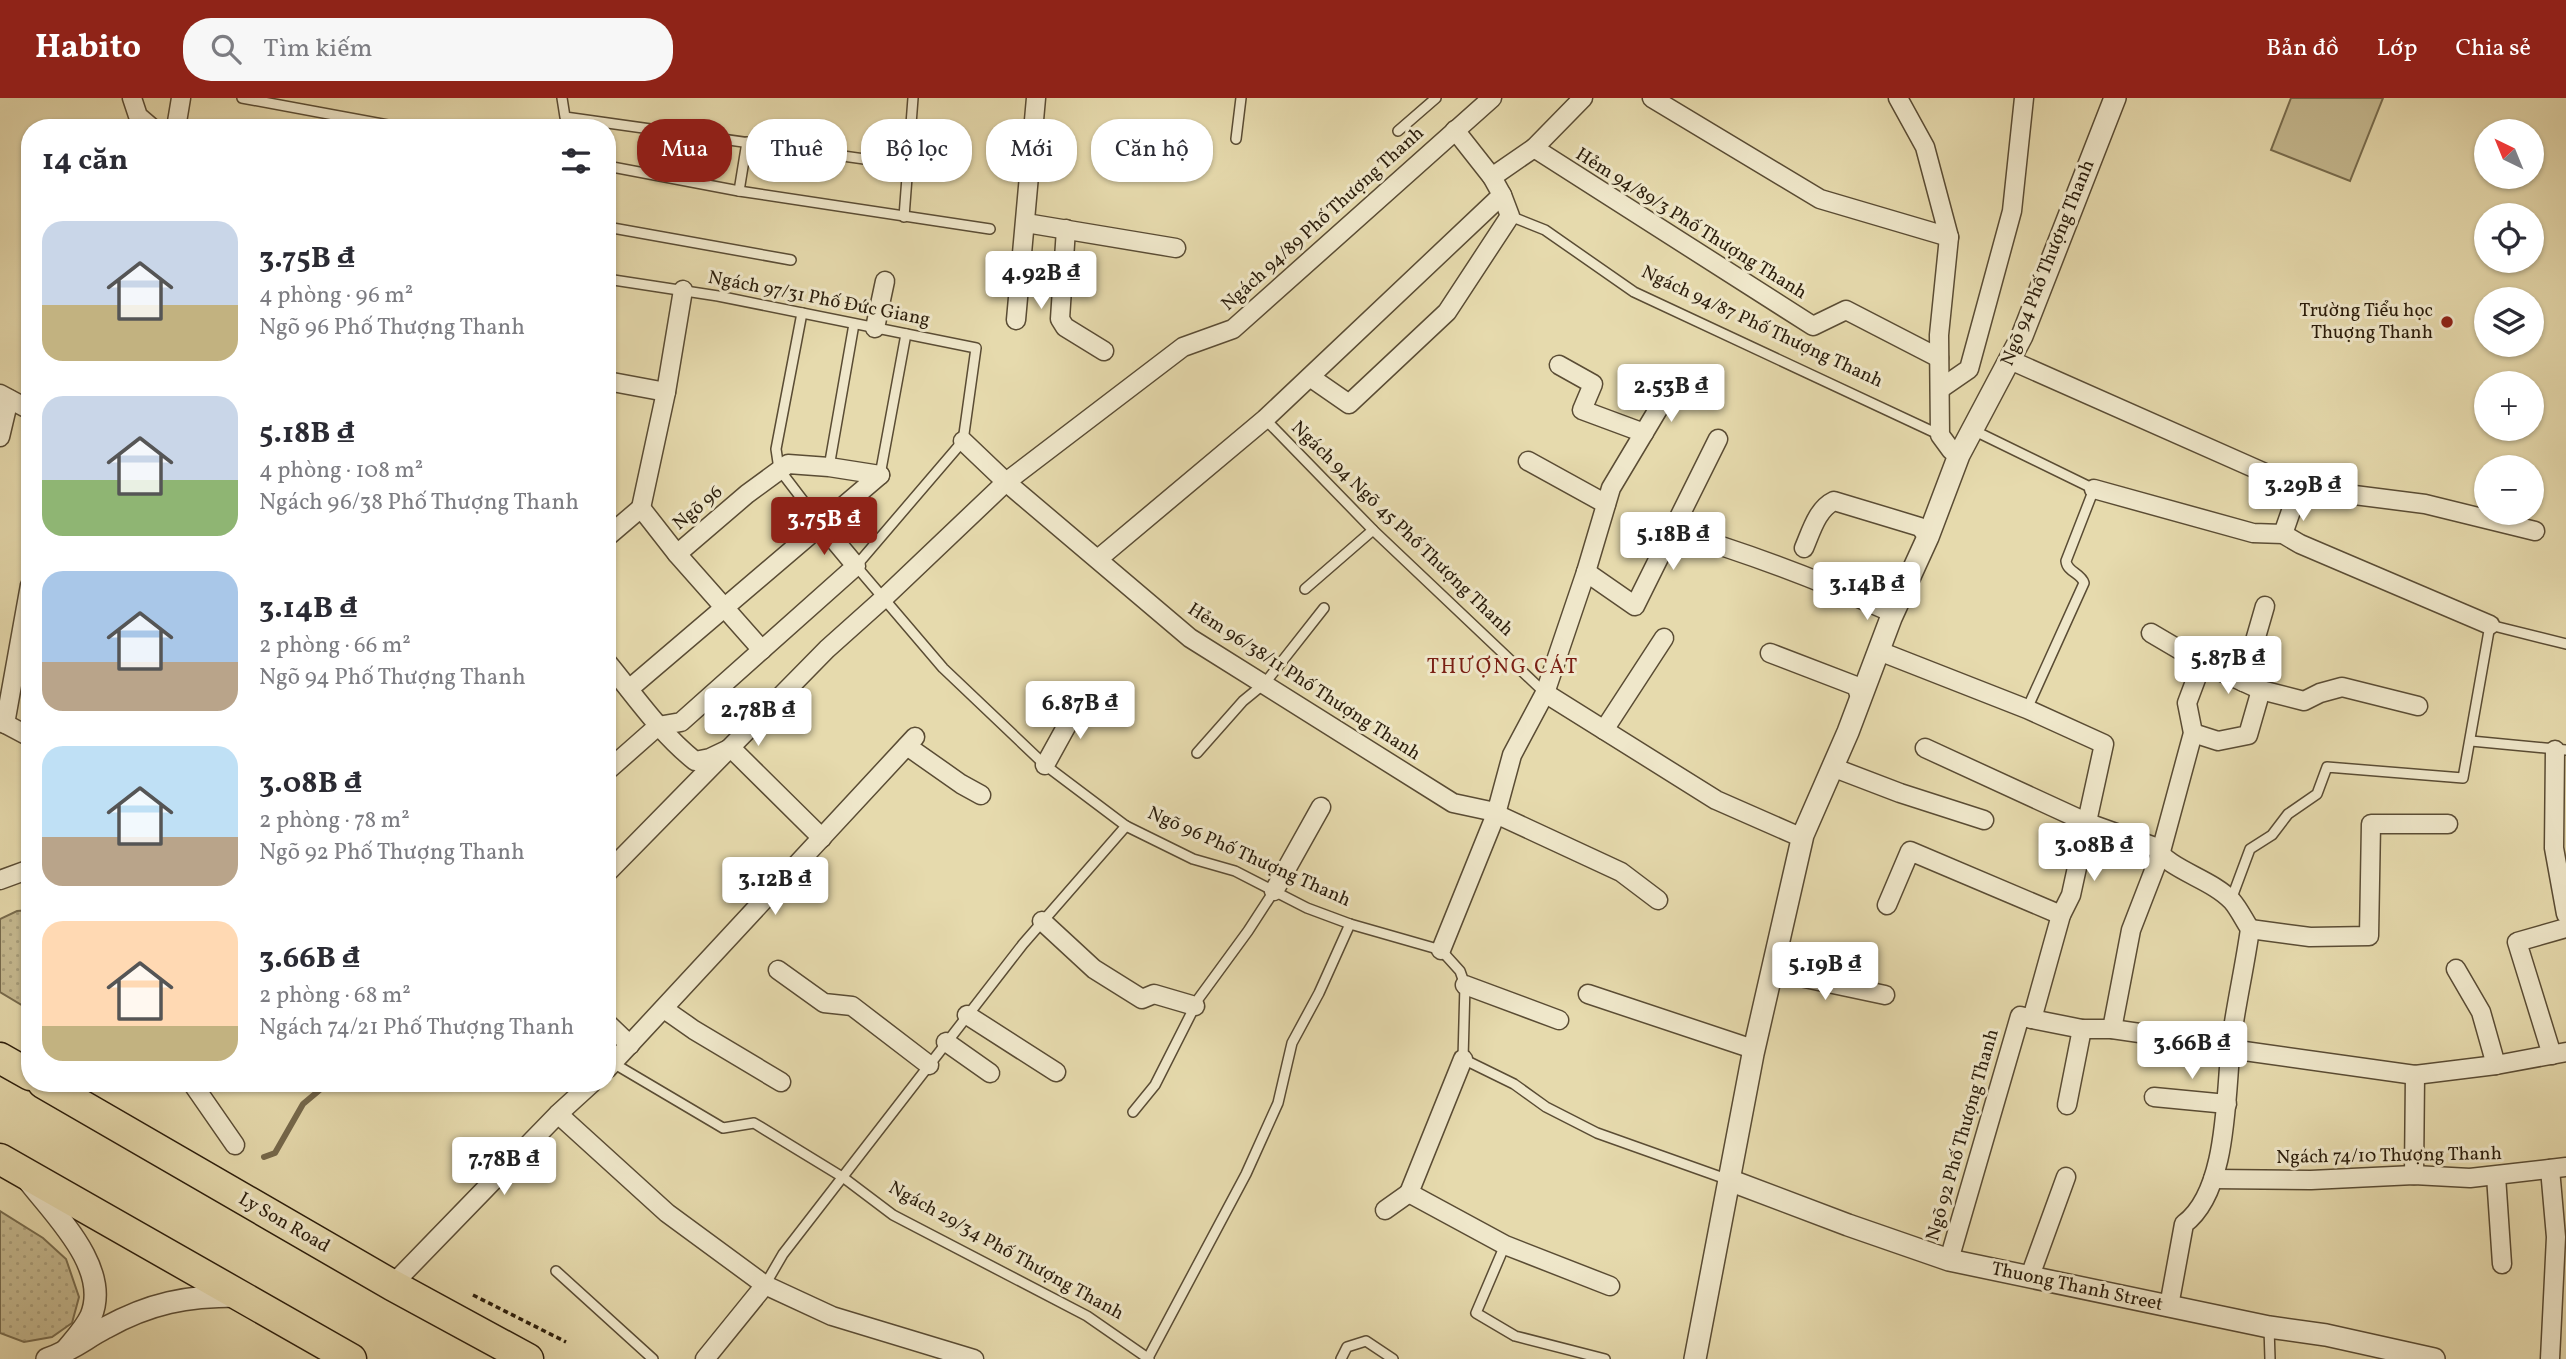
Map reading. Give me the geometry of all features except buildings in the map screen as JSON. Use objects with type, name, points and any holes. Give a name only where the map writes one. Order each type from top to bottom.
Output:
[{"type":"highway","points":[[0,1058],[21,1070]]},
{"type":"highway","name":"Ly Son Road","points":[[58,1092],[392,1286],[528,1359]]},
{"type":"highway","points":[[10,1165],[351,1359]]},
{"type":"street","points":[[132,98],[142,119]]},
{"type":"street","points":[[178,119],[181,98]]},
{"type":"street","points":[[1016,320],[1036,98]]},
{"type":"street","name":"Ngách 94/89 Phố Thượng Thanh","points":[[616,864],[827,649],[1006,482],[1183,347],[1233,329],[1492,98]]},
{"type":"street","points":[[1492,177],[1534,148],[1583,98]]},
{"type":"street","points":[[1652,98],[1820,199],[1949,237]]},
{"type":"street","points":[[1898,98],[1925,147],[1949,237],[1939,335],[1940,435]]},
{"type":"street","points":[[1940,389],[1969,369],[2012,211],[2024,98]]},
{"type":"street","name":"Ngõ 94 Phố Thượng Thanh","points":[[1695,1359],[1753,1054],[1803,835],[1861,699],[1891,618],[1928,537],[1959,455],[2022,336],[2115,98]]},
{"type":"street","points":[[1310,377],[1349,404],[1447,312],[1510,216],[1492,177],[1455,130]]},
{"type":"street","name":"Hẻm 94/89/3 Phố Thượng Thanh","points":[[1534,148],[1814,326],[1846,310],[1939,358]]},
{"type":"street","points":[[1097,559],[1265,419],[1502,195]]},
{"type":"street","points":[[1026,223],[1177,248]]},
{"type":"street","points":[[1066,229],[1060,319],[1065,327],[1104,351]]},
{"type":"street","points":[[874,328],[884,281]]},
{"type":"street","points":[[616,529],[641,508],[666,392],[683,290]]},
{"type":"street","points":[[2010,360],[2299,488],[2425,504],[2535,531]]},
{"type":"street","points":[[1559,365],[1593,384],[1582,410],[1644,433]]},
{"type":"street","points":[[616,383],[666,392]]},
{"type":"street","points":[[1441,950],[1496,813],[1512,755],[1545,693],[1611,488],[1666,396]]},
{"type":"street","points":[[0,437],[4,397],[21,406]]},
{"type":"street","name":"Ngách 94/87 Phố Thượng Thanh","points":[[1940,435],[1951,450],[1959,455]]},
{"type":"street","points":[[1586,572],[1635,606],[1717,439]]},
{"type":"street","name":"Hẻm 96/38/11 Phố Thượng Thanh","points":[[963,441],[1006,482],[1190,638],[1453,803],[1496,813],[1621,872],[1658,900]]},
{"type":"street","points":[[1528,461],[1606,504]]},
{"type":"street","points":[[779,469],[788,464],[880,475]]},
{"type":"street","name":"Ngõ 96","points":[[677,554],[779,469]]},
{"type":"street","points":[[629,689],[880,475]]},
{"type":"street","points":[[2283,534],[2299,488]]},
{"type":"street","points":[[2094,489],[2253,533],[2283,534],[2300,544],[2490,625]]},
{"type":"street","points":[[1804,548],[1818,517],[1825,507],[1834,501],[1920,527],[1928,537]]},
{"type":"street","points":[[641,508],[677,554],[762,650]]},
{"type":"street","name":"Ngõ 96 Phố Thượng Thanh","points":[[821,524],[856,566]]},
{"type":"street","points":[[1672,531],[1734,549],[1805,575],[1886,610],[1891,618]]},
{"type":"street","points":[[616,763],[658,726],[681,722],[856,566]]},
{"type":"street","points":[[2243,682],[2265,606]]},
{"type":"street","points":[[21,629],[2,722],[21,732]]},
{"type":"street","points":[[2151,633],[2202,663],[2261,690],[2304,701],[2342,687],[2418,706]]},
{"type":"street","points":[[1604,730],[1664,638]]},
{"type":"street","name":"Ngõ 92 Phố Thượng Thanh","points":[[1879,652],[2027,709],[2104,744],[2071,895],[2061,915],[2032,1019],[2020,1016],[1949,1260]]},
{"type":"street","points":[[1769,653],[1856,687],[1861,699]]},
{"type":"street","points":[[2112,1029],[2131,930],[2160,856],[2193,733],[2187,703],[2202,663]]},
{"type":"street","points":[[616,673],[658,726],[695,761],[710,758],[731,748],[822,838]]},
{"type":"street","points":[[2193,733],[2218,741],[2248,735],[2261,690]]},
{"type":"street","points":[[1545,693],[1716,800],[1798,836],[1803,835]]},
{"type":"street","points":[[1045,765],[1082,698]]},
{"type":"street","points":[[616,1060],[911,741],[961,784],[981,795]]},
{"type":"street","points":[[1925,748],[2088,823],[2155,847],[2160,856],[2202,878],[2231,900],[2250,929],[2231,1041],[2227,1104],[2218,1158],[2213,1179],[2194,1216],[2184,1224],[2169,1306]]},
{"type":"street","points":[[2561,750],[2554,848],[2566,914]]},
{"type":"street","points":[[1832,767],[1900,793],[1984,820]]},
{"type":"street","points":[[1274,891],[1321,807]]},
{"type":"street","points":[[2250,929],[2311,937],[2369,936],[2371,824],[2448,824]]},
{"type":"street","points":[[1888,905],[1910,851],[2061,915]]},
{"type":"street","points":[[0,880],[21,872]]},
{"type":"street","points":[[1042,921],[1094,969],[1142,999],[1154,994],[1195,1006]]},
{"type":"street","points":[[2032,1019],[2082,1029],[2112,1029],[2167,1037],[2231,1041],[2414,1075],[2496,1065],[2559,1054],[2516,942],[2566,928]]},
{"type":"street","points":[[778,970],[824,1003],[852,1006],[929,1065]]},
{"type":"street","points":[[2456,970],[2481,1012],[2496,1065]]},
{"type":"street","points":[[1772,971],[1885,995]]},
{"type":"street","points":[[1465,985],[1559,1020]]},
{"type":"street","points":[[1588,994],[1747,1047],[1753,1054]]},
{"type":"street","points":[[664,1009],[781,1082]]},
{"type":"street","points":[[967,1015],[1056,1072]]},
{"type":"street","points":[[2067,1105],[2082,1029]]},
{"type":"street","points":[[616,1032],[630,1045]]},
{"type":"street","points":[[946,1042],[989,1073]]},
{"type":"street","points":[[1385,1210],[1409,1193],[1463,1059]]},
{"type":"street","points":[[2414,1075],[2414,1175]]},
{"type":"street","points":[[198,1092],[235,1145]]},
{"type":"street","points":[[392,1286],[582,1092]]},
{"type":"street","points":[[2154,1097],[2227,1104]]},
{"type":"street","points":[[558,1114],[667,1213],[765,1285],[832,1316],[974,1359]]},
{"type":"street","points":[[10,1165],[84,1253],[92,1273],[95,1295],[92,1312],[85,1327],[55,1357]]},
{"type":"street","points":[[2550,1359],[2558,1168]]},
{"type":"street","name":"Ngách 74/10 Thượng Thanh","points":[[2213,1179],[2311,1180],[2414,1175],[2470,1178],[2558,1168]]},
{"type":"street","points":[[2496,1176],[2502,1264]]},
{"type":"street","points":[[2030,1276],[2066,1177]]},
{"type":"street","name":"Thuong Thanh Street","points":[[1729,1180],[1949,1260],[2434,1359]]},
{"type":"street","points":[[1409,1193],[1504,1245],[1610,1286]]},
{"type":"street","points":[[705,1359],[765,1285]]},
{"type":"street","points":[[55,1357],[134,1312],[162,1303],[200,1296],[237,1296]]},
{"type":"lane","points":[[242,98],[355,119]]},
{"type":"lane","points":[[562,98],[565,117],[580,119]]},
{"type":"lane","points":[[911,119],[913,98]]},
{"type":"lane","points":[[1236,139],[1241,98]]},
{"type":"lane","points":[[1398,131],[1436,98]]},
{"type":"lane","points":[[616,124],[746,142]]},
{"type":"lane","points":[[738,191],[746,147]]},
{"type":"lane","points":[[616,168],[738,191],[990,229]]},
{"type":"lane","points":[[904,217],[906,182]]},
{"type":"lane","name":"Ngách 94/87 Phố Thượng Thanh","points":[[1510,216],[1545,230],[1634,292],[1940,435]]},
{"type":"lane","points":[[616,228],[791,260]]},
{"type":"lane","name":"Ngách 97/31 Phố Đức Giang","points":[[616,280],[683,290],[976,348],[963,441]]},
{"type":"lane","points":[[779,469],[776,449],[802,313]]},
{"type":"lane","points":[[830,467],[853,324]]},
{"type":"lane","points":[[880,475],[906,334]]},
{"type":"lane","name":"Ngách 94 Ngõ 45 Phố Thượng Thanh","points":[[1265,419],[1373,530],[1545,693]]},
{"type":"lane","points":[[1973,430],[2094,489],[2066,561],[2069,569],[2082,578],[2084,583],[2027,709]]},
{"type":"lane","points":[[856,566],[963,441]]},
{"type":"lane","name":"Ngõ 96 Phố Thượng Thanh","points":[[779,469],[821,524]]},
{"type":"lane","points":[[1305,589],[1373,530]]},
{"type":"lane","name":"Ngõ 96 Phố Thượng Thanh","points":[[856,566],[943,668],[1045,765],[1126,826],[1192,859],[1235,871],[1307,908],[1349,924],[1441,950]]},
{"type":"lane","points":[[1197,753],[1243,701],[1265,683],[1324,608]]},
{"type":"lane","points":[[2231,900],[2250,849],[2272,835],[2288,814],[2316,794],[2327,767],[2463,778],[2490,625],[2566,643]]},
{"type":"lane","points":[[2470,741],[2561,750]]},
{"type":"lane","points":[[765,1285],[783,1254],[967,1015],[1042,921],[1126,826]]},
{"type":"lane","points":[[1133,1112],[1155,1085],[1195,1006],[1274,891]]},
{"type":"lane","points":[[1149,1358],[1251,1162],[1278,1104],[1292,1043],[1319,993],[1349,924]]},
{"type":"lane","points":[[1441,950],[1460,971],[1465,985],[1463,1059],[1514,1084],[1546,1107],[1597,1133],[1729,1180]]},
{"type":"lane","name":"Ngách 29/34 Phố Thượng Thanh","points":[[616,1069],[723,1128],[754,1124],[844,1178],[893,1216],[1087,1316],[1149,1358]]},
{"type":"lane","points":[[1504,1245],[1476,1313],[1514,1336],[1605,1359]]},
{"type":"lane","points":[[556,1271],[653,1359]]},
{"type":"lane","points":[[2269,1327],[2270,1359]]},
{"type":"lane","points":[[1341,1359],[1347,1347],[1366,1341],[1393,1359]]},
{"type":"path","points":[[473,1295],[566,1342]]},
{"type":"shaded area","points":[[2291,98],[2383,98],[2350,181],[2271,150]]},
{"type":"shaded area","points":[[21,911],[21,1005],[0,992],[0,919]]},
{"type":"shaded area","points":[[0,1211],[43,1238],[66,1259],[79,1297],[72,1323],[52,1337],[24,1342],[0,1333]]},
{"type":"waterway","points":[[264,1157],[275,1153],[303,1104],[317,1092]]},
{"type":"place","name":"Trường Tiểu học Thuợng Thanh","points":[[2447,322]]},
{"type":"district","name":"THƯỢNG CÁT","points":[[1503,667]]}]
